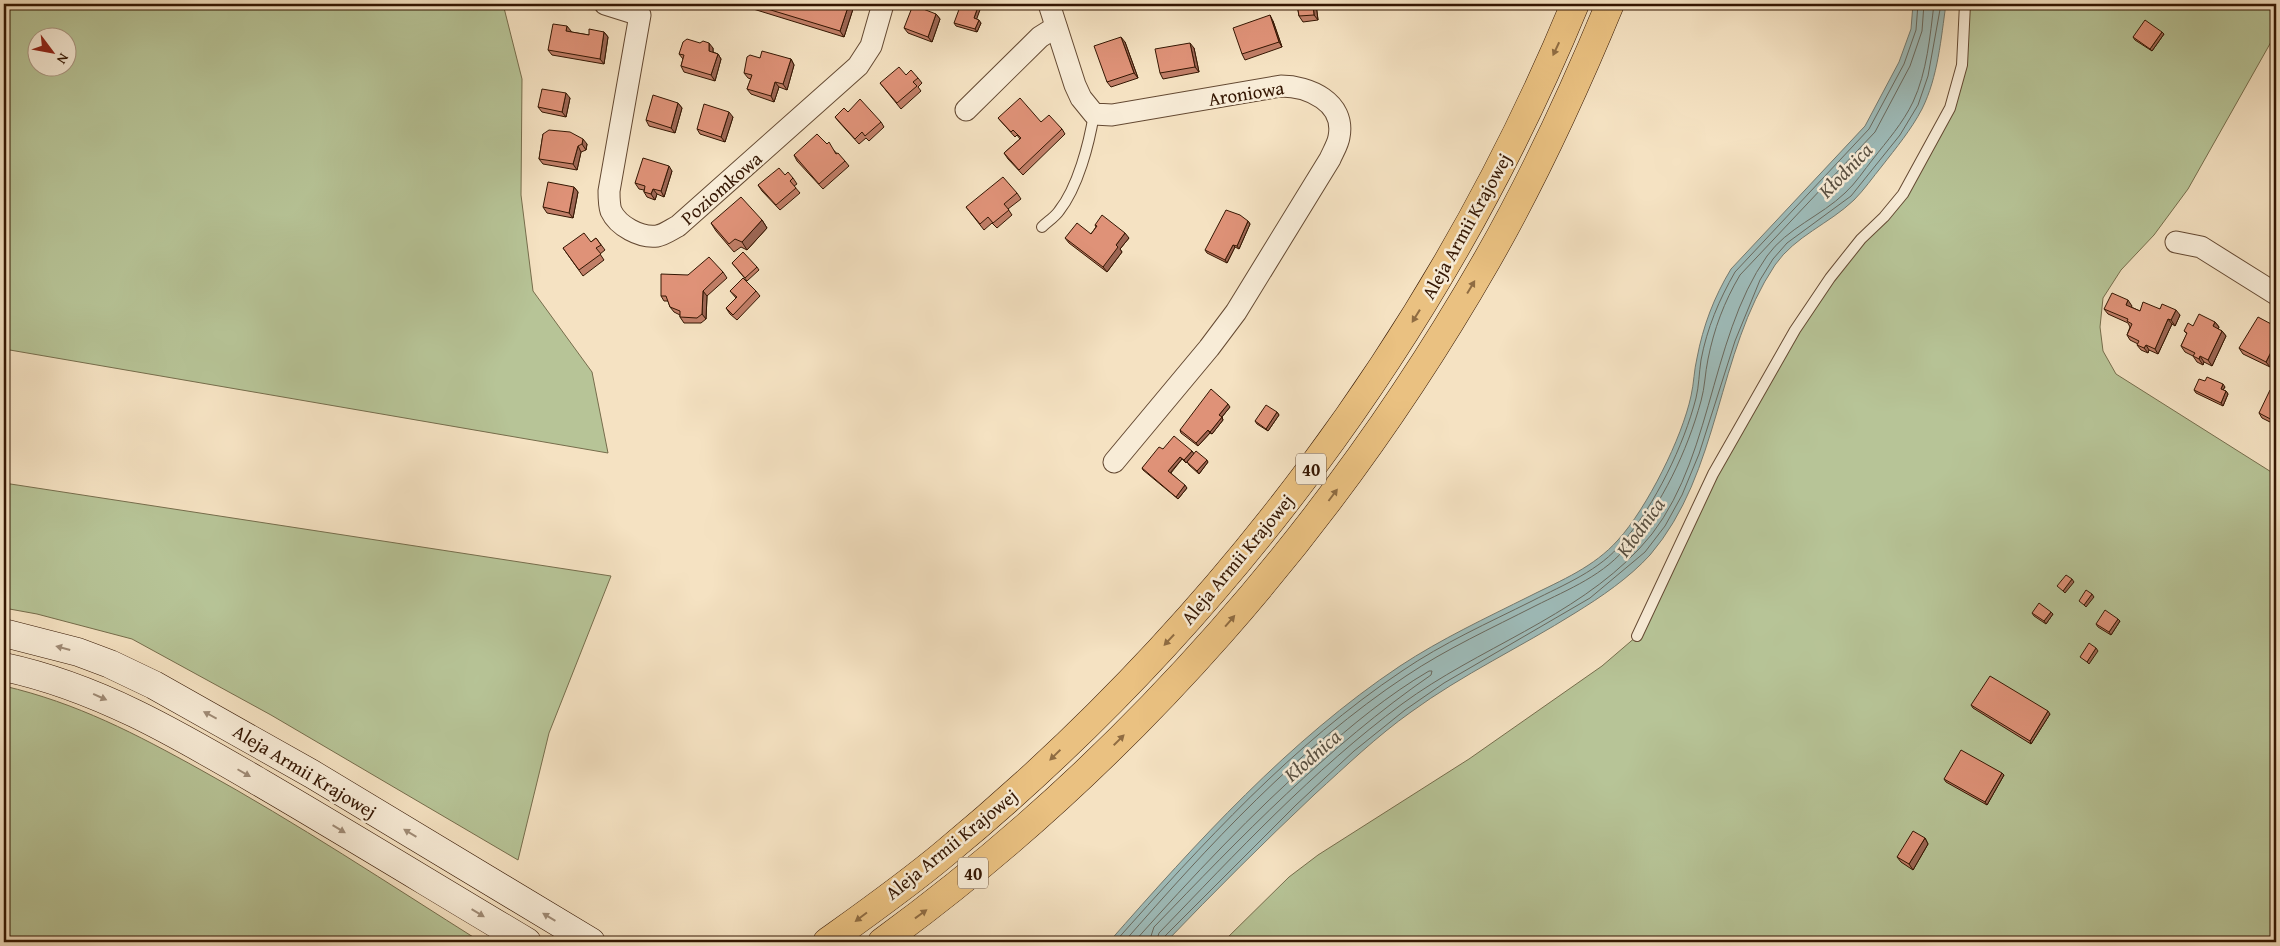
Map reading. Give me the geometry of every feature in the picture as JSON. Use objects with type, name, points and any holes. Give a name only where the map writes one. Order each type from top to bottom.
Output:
[{"type":"main road","name":"Aleja Armii Krajowej","points":[[827,942],[942,856],[1037,773],[1147,664],[1201,605],[1264,530],[1347,419],[1416,316],[1458,244],[1526,115],[1575,4]]},
{"type":"main road","name":"Aleja Armii Krajowej","points":[[882,942],[929,908],[1002,849],[1073,784],[1175,683],[1289,552],[1373,440],[1488,258],[1554,131],[1610,4]]},
{"type":"main road","name":"Aleja Armii Krajowej","points":[[4,633],[78,652],[110,664],[154,685],[287,759],[591,942]]},
{"type":"main road","name":"Aleja Armii Krajowej","points":[[4,667],[62,682],[137,713],[298,804],[527,942]]},
{"type":"street","name":"Poziomkowa","points":[[605,4],[640,15],[609,191],[610,208],[615,218],[630,230],[643,235],[658,236],[678,226],[858,66],[872,46],[883,4]]},
{"type":"street","points":[[1048,4],[1075,84],[1081,98],[1094,114]]},
{"type":"street","points":[[966,110],[1040,37],[1056,27]]},
{"type":"street","name":"Aroniowa","points":[[1094,114],[1112,115],[1281,86],[1297,86],[1312,91],[1328,102],[1339,123],[1339,137],[1330,159],[1236,312],[1209,348],[1114,462]]},
{"type":"street","points":[[2176,242],[2201,247],[2276,294]]},
{"type":"lane","points":[[1637,636],[1713,474],[1795,330],[1830,278],[1861,239],[1884,217],[1902,194],[1950,108],[1962,65],[1965,4]]},
{"type":"lane","points":[[1042,227],[1060,211],[1074,182],[1089,147],[1094,114]]},
{"type":"green space","points":[[4,4],[503,4],[522,79],[521,195],[533,291],[592,372],[608,453],[4,349]]},
{"type":"green space","points":[[1969,4],[2276,4],[2276,37],[2271,42],[2188,189],[2154,235],[2121,270],[2103,298],[2100,327],[2103,351],[2116,374],[2276,475],[2276,942],[1223,942],[1289,877],[1318,855],[1469,759],[1602,666],[1637,636],[1713,474],[1795,330],[1884,217],[1950,108]]},
{"type":"green space","points":[[4,483],[611,576],[549,733],[518,860],[271,715],[132,639],[37,614],[4,608]]},
{"type":"green space","points":[[4,686],[56,701],[106,721],[177,757],[308,832],[481,942],[4,942]]},
{"type":"water","name":"Kłodnica","points":[[1913,4],[1946,4],[1935,71],[1922,109],[1903,139],[1858,196],[1792,246],[1775,265],[1756,299],[1741,336],[1705,450],[1691,487],[1673,522],[1650,555],[1624,579],[1595,600],[1451,685],[1386,731],[1296,812],[1166,942],[1109,942],[1210,831],[1246,795],[1320,726],[1359,695],[1431,647],[1577,572],[1599,558],[1618,540],[1640,510],[1672,452],[1691,396],[1702,335],[1714,301],[1731,269],[1865,126],[1899,62],[1911,29]]},
{"type":"building","points":[[751,4],[849,4],[840,31]]},
{"type":"building","points":[[961,4],[979,4],[974,18],[979,20],[975,29],[954,23]]},
{"type":"building","points":[[1297,4],[1313,4],[1314,15],[1299,16]]},
{"type":"building","points":[[913,5],[936,14],[928,37],[904,28]]},
{"type":"building","points":[[1270,15],[1279,42],[1242,54],[1233,28]]},
{"type":"building","points":[[2145,20],[2162,32],[2150,49],[2133,37]]},
{"type":"building","points":[[553,24],[567,26],[566,31],[589,35],[589,29],[604,32],[600,59],[548,50]]},
{"type":"building","points":[[1121,37],[1134,73],[1107,82],[1094,46]]},
{"type":"building","points":[[687,39],[700,43],[703,41],[709,43],[709,51],[718,54],[711,75],[681,66],[684,55],[679,54],[683,42]]},
{"type":"building","points":[[1190,43],[1195,67],[1160,73],[1155,49]]},
{"type":"building","points":[[762,51],[791,59],[783,84],[775,82],[771,96],[747,89],[752,75],[744,73],[747,57],[750,55],[760,58]]},
{"type":"building","points":[[899,67],[906,75],[911,70],[918,78],[913,82],[917,86],[897,103],[880,83]]},
{"type":"building","points":[[542,89],[566,93],[562,112],[538,107]]},
{"type":"building","points":[[653,95],[678,103],[671,128],[646,120]]},
{"type":"building","points":[[1020,98],[1041,122],[1049,115],[1062,129],[1019,170],[1004,153],[1021,138],[1013,130],[1011,132],[998,118]]},
{"type":"building","points":[[860,99],[881,122],[865,136],[862,132],[855,139],[835,117],[844,108],[848,112]]},
{"type":"building","points":[[704,104],[729,112],[721,137],[697,129]]},
{"type":"building","points":[[549,130],[570,132],[583,139],[582,144],[578,146],[573,164],[539,159],[543,134]]},
{"type":"building","points":[[817,134],[827,144],[829,142],[836,154],[838,153],[845,161],[819,184],[794,155]]},
{"type":"building","points":[[643,158],[669,166],[661,191],[653,189],[651,194],[644,192],[645,186],[635,183]]},
{"type":"building","points":[[779,168],[785,175],[788,172],[793,178],[790,181],[796,188],[776,205],[758,185]]},
{"type":"building","points":[[1003,177],[1017,193],[1004,204],[1009,210],[993,223],[988,217],[980,224],[966,207]]},
{"type":"building","points":[[548,182],[574,187],[569,213],[543,207]]},
{"type":"building","points":[[741,197],[762,220],[742,242],[735,239],[729,244],[711,223]]},
{"type":"building","points":[[1226,210],[1240,215],[1248,221],[1237,246],[1233,245],[1225,260],[1205,250]]},
{"type":"building","points":[[1102,215],[1125,233],[1116,245],[1118,247],[1103,267],[1065,238],[1077,223],[1091,234]]},
{"type":"building","points":[[584,233],[591,242],[596,238],[601,245],[596,248],[601,254],[579,270],[563,248]]},
{"type":"building","points":[[743,252],[757,267],[745,278],[732,263]]},
{"type":"building","points":[[709,257],[723,272],[703,291],[702,314],[697,318],[680,317],[680,311],[670,307],[666,296],[661,296],[661,274],[688,275]]},
{"type":"building","points":[[743,278],[756,291],[733,315],[726,308],[737,297],[730,291]]},
{"type":"building","points":[[2112,293],[2128,300],[2126,305],[2140,311],[2143,302],[2160,309],[2162,304],[2176,310],[2171,320],[2168,319],[2155,349],[2146,345],[2144,348],[2137,345],[2139,341],[2127,335],[2132,324],[2127,321],[2128,319],[2104,309]]},
{"type":"building","points":[[2199,314],[2215,322],[2213,326],[2222,331],[2208,360],[2200,356],[2199,359],[2193,356],[2195,353],[2181,346],[2187,333],[2184,331],[2188,323],[2193,326]]},
{"type":"building","points":[[2258,317],[2273,325],[2271,329],[2276,331],[2276,342],[2266,362],[2239,348]]},
{"type":"building","points":[[2207,377],[2223,384],[2221,389],[2226,391],[2221,403],[2194,390],[2199,379],[2205,381]]},
{"type":"building","points":[[1211,389],[1228,404],[1219,415],[1222,417],[1210,432],[1208,430],[1196,443],[1180,430]]},
{"type":"building","points":[[2270,390],[2276,393],[2276,422],[2259,413]]},
{"type":"building","points":[[1266,405],[1277,412],[1266,429],[1255,421]]},
{"type":"building","points":[[1174,436],[1192,451],[1184,460],[1180,457],[1168,471],[1185,485],[1176,497],[1142,468],[1159,447],[1163,449]]},
{"type":"building","points":[[1196,451],[1207,460],[1197,471],[1187,462]]},
{"type":"building","points":[[2066,575],[2072,579],[2063,591],[2057,586]]},
{"type":"building","points":[[2086,590],[2092,594],[2084,605],[2079,601]]},
{"type":"building","points":[[2039,603],[2051,612],[2044,621],[2032,613]]},
{"type":"building","points":[[2105,610],[2118,619],[2109,632],[2096,624]]},
{"type":"building","points":[[2089,643],[2096,648],[2087,662],[2080,657]]},
{"type":"building","points":[[1990,676],[2048,711],[2030,741],[1971,705]]},
{"type":"building","points":[[1961,750],[2002,773],[1985,802],[1944,779]]},
{"type":"building","points":[[1913,831],[1925,838],[1909,864],[1897,857]]}]
